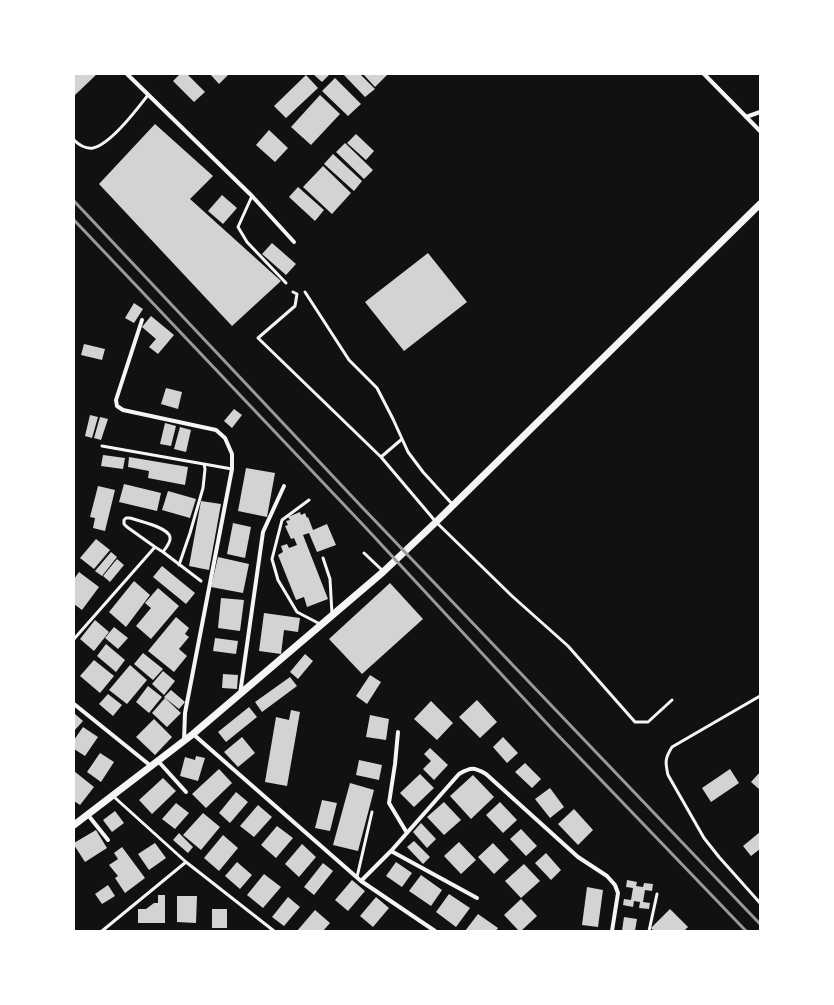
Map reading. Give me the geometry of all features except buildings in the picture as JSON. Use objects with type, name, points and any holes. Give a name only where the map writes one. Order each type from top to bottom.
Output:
[{"type":"street","points":[[127,74],[252,196],[294,242]]},
{"type":"street","points":[[704,74],[760,131]]},
{"type":"street","points":[[746,117],[760,112]]},
{"type":"street","points":[[74,825],[193,734],[383,572],[436,522],[760,204]]},
{"type":"street","points":[[142,320],[116,400],[117,406],[123,410],[216,430],[226,438],[232,454],[232,469],[185,713],[184,741]]},
{"type":"street","points":[[240,695],[264,532],[284,486]]},
{"type":"street","points":[[74,704],[151,766]]},
{"type":"street","points":[[398,732],[389,803],[407,833]]},
{"type":"street","points":[[193,734],[361,881],[435,931]]},
{"type":"street","points":[[158,761],[186,792]]},
{"type":"street","points":[[361,881],[391,851],[459,774],[467,769],[476,768],[486,774],[578,857],[607,876],[615,884],[618,893],[612,931]]},
{"type":"street","points":[[88,815],[108,840]]},
{"type":"street","points":[[391,851],[477,898]]},
{"type":"lane","points":[[74,140],[84,147],[92,148],[102,144],[126,122],[148,95]]},
{"type":"lane","points":[[252,196],[238,227],[247,242],[286,283]]},
{"type":"lane","points":[[293,292],[297,294],[295,306],[258,338],[381,457],[436,522],[512,596],[568,646],[635,722],[648,722],[672,700]]},
{"type":"lane","points":[[305,292],[349,360],[376,388],[393,419],[408,452],[419,467],[453,505]]},
{"type":"lane","points":[[381,457],[402,439]]},
{"type":"lane","points":[[102,446],[232,469]]},
{"type":"lane","points":[[179,565],[203,488],[205,469],[204,464]]},
{"type":"lane","points":[[309,500],[282,520],[272,559],[278,580],[297,612],[322,625]]},
{"type":"lane","points":[[163,552],[170,541],[168,533],[161,528],[130,518],[126,518],[124,520],[124,524],[127,527],[201,581]]},
{"type":"lane","points":[[74,639],[155,547]]},
{"type":"lane","points":[[364,553],[383,572]]},
{"type":"lane","points":[[323,558],[330,579],[332,616]]},
{"type":"lane","points":[[760,696],[672,747],[665,763],[668,775],[704,838],[760,903]]},
{"type":"lane","points":[[113,796],[186,862],[274,931]]},
{"type":"lane","points":[[357,877],[372,812]]},
{"type":"lane","points":[[102,931],[186,862]]},
{"type":"lane","points":[[649,931],[657,894]]},
{"type":"railway","points":[[74,201],[360,505],[760,924]]},
{"type":"railway","points":[[74,220],[366,528],[553,730],[746,931]]}]
